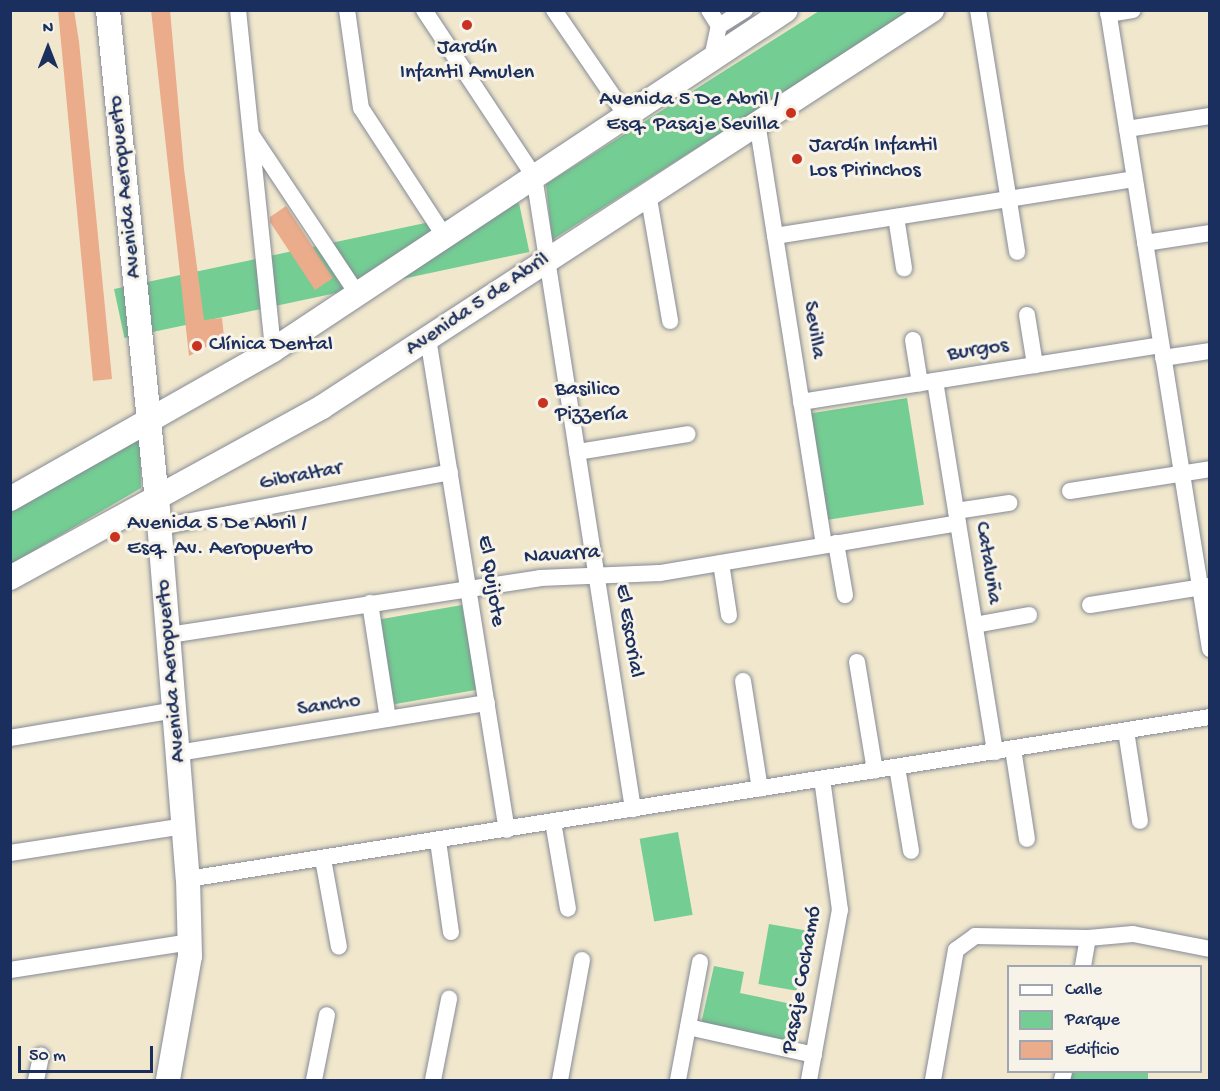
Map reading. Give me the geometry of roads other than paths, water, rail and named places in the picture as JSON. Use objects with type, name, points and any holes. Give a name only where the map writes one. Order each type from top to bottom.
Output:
[{"type":"main road","name":"Avenida Aeropuerto","points":[[108,10],[158,497],[188,879],[191,942],[168,1080]]},
{"type":"main road","name":"Avenida 5 de Abril","points":[[10,578],[277,433],[429,338],[546,259],[933,10]]},
{"type":"main road","points":[[10,499],[187,402],[358,295],[712,58],[758,12]]},
{"type":"main road","points":[[145,378],[187,402]]},
{"type":"street","points":[[238,10],[273,350]]},
{"type":"street","points":[[347,10],[355,89],[361,108],[445,237]]},
{"type":"street","points":[[424,10],[534,176]]},
{"type":"street","points":[[554,10],[626,115]]},
{"type":"street","points":[[709,10],[719,26],[712,58]]},
{"type":"street","points":[[978,10],[1017,252]]},
{"type":"street","points":[[1134,10],[1108,12],[1182,473],[1205,587],[1209,649]]},
{"type":"street","points":[[719,26],[758,12]]},
{"type":"street","points":[[1127,129],[1209,116]]},
{"type":"street","name":"Sevilla","points":[[757,122],[801,402],[830,544],[845,595]]},
{"type":"street","points":[[251,134],[358,295]]},
{"type":"street","name":"El Escorial","points":[[534,176],[633,809]]},
{"type":"street","points":[[775,236],[1134,179]]},
{"type":"street","points":[[648,193],[669,321]]},
{"type":"street","points":[[896,217],[904,268]]},
{"type":"street","points":[[1145,243],[1209,233]]},
{"type":"street","points":[[1027,315],[1035,365]]},
{"type":"street","name":"El Quijote","points":[[429,338],[507,830]]},
{"type":"street","name":"Cataluña","points":[[913,340],[928,382],[957,517],[995,752]]},
{"type":"street","name":"Burgos","points":[[801,402],[1035,365],[1162,352],[1209,351]]},
{"type":"street","points":[[577,452],[688,434]]},
{"type":"street","points":[[1070,491],[1209,469]]},
{"type":"street","name":"Gibraltar","points":[[160,527],[450,472]]},
{"type":"street","name":"Navarra","points":[[169,635],[468,588],[596,575],[649,575],[830,544],[957,517],[1009,503]]},
{"type":"street","points":[[721,563],[729,615]]},
{"type":"street","points":[[1090,605],[1205,587]]},
{"type":"street","points":[[370,603],[388,719]]},
{"type":"street","points":[[975,625],[1029,615]]},
{"type":"street","points":[[857,662],[875,771]]},
{"type":"street","points":[[743,681],[760,789]]},
{"type":"street","name":"Sancho","points":[[178,753],[487,703]]},
{"type":"street","points":[[10,738],[175,710]]},
{"type":"street","points":[[188,879],[1209,717]]},
{"type":"street","points":[[1126,731],[1140,821]]},
{"type":"street","points":[[1013,749],[1027,838]]},
{"type":"street","points":[[897,767],[911,851]]},
{"type":"street","name":"Pasaje Cochamó","points":[[809,1080],[840,910],[822,779]]},
{"type":"street","points":[[553,822],[568,909]]},
{"type":"street","points":[[10,853],[184,826]]},
{"type":"street","points":[[438,841],[451,932]]},
{"type":"street","points":[[323,859],[339,947]]},
{"type":"street","points":[[933,1080],[956,950],[975,936],[1088,938],[1133,934],[1209,950]]},
{"type":"street","points":[[1083,965],[1088,938]]},
{"type":"street","points":[[10,970],[191,942]]},
{"type":"street","points":[[560,1080],[582,960]]},
{"type":"street","points":[[678,1080],[700,962]]},
{"type":"street","points":[[433,1080],[449,999]]},
{"type":"street","points":[[314,1080],[327,1015]]},
{"type":"street","points":[[688,1027],[814,1055]]},
{"type":"street","points":[[36,1080],[41,1056]]},
{"type":"place","name":"Jardín Infantil Amulen","points":[[467,25]]},
{"type":"place","name":"Avenida 5 De Abril / Esq. Pasaje Sevilla","points":[[791,113]]},
{"type":"place","name":"Jardín Infantil Los Pirinchos","points":[[797,159]]},
{"type":"place","name":"Clínica Dental","points":[[197,346]]},
{"type":"place","name":"Basilico Pizzería","points":[[543,403]]},
{"type":"place","name":"Avenida 5 De Abril / Esq. Av. Aeropuerto","points":[[115,537]]}]
